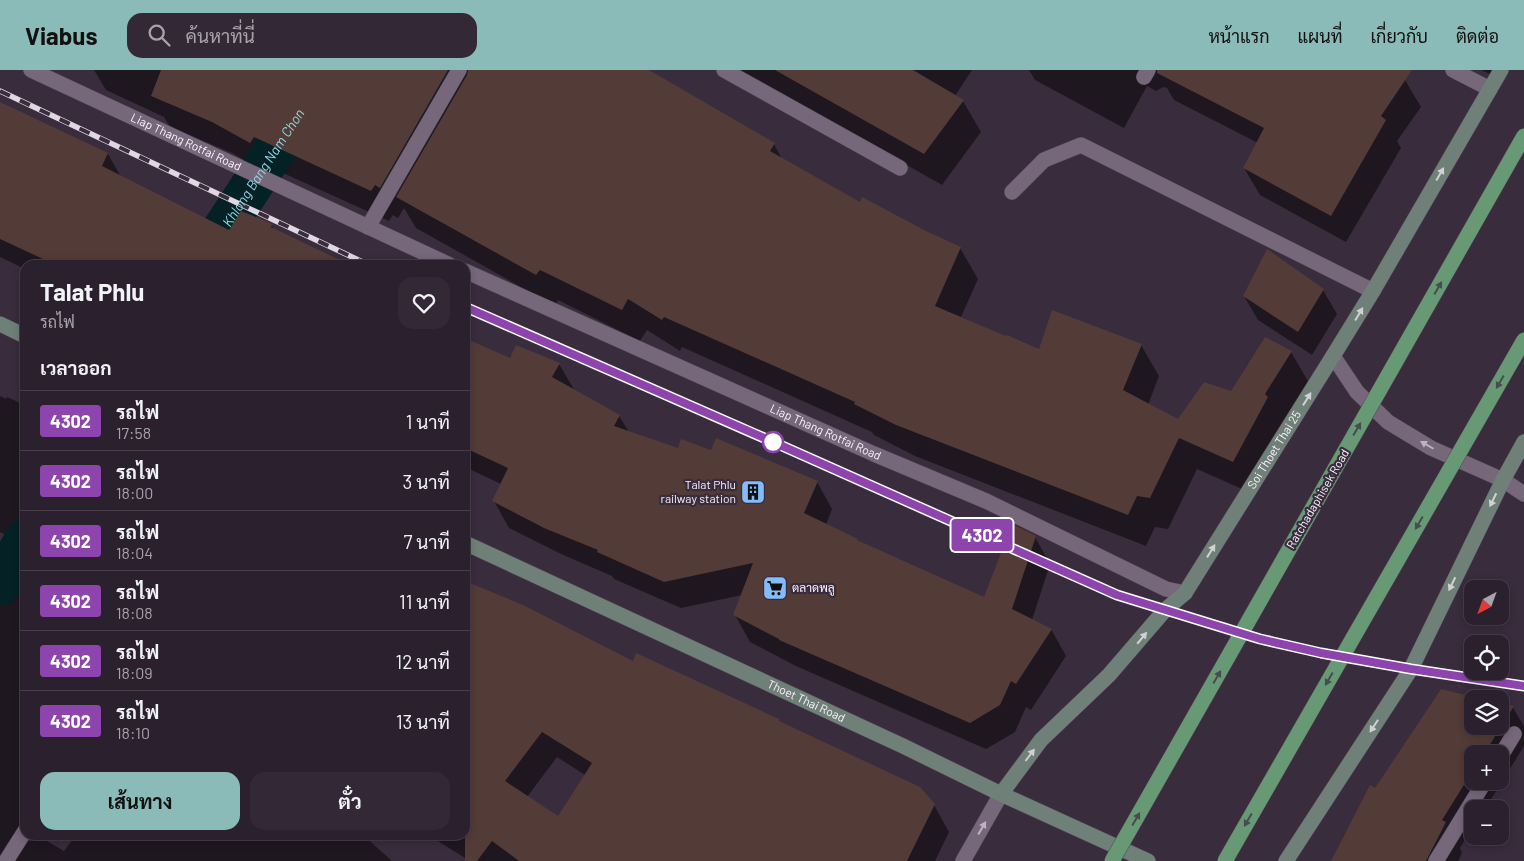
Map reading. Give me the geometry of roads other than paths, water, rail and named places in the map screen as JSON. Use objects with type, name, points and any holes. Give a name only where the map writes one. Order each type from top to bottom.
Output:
[{"type":"main road","name":"Soi Thoet Thai 25","points":[[1001,794],[1041,740],[1110,675],[1165,610],[1185,593],[1333,356],[1500,70]]},
{"type":"main road","name":"Ratchadaphisek Road","points":[[1112,861],[1524,136]]},
{"type":"main road","points":[[0,324],[20,334]]},
{"type":"main road","points":[[1225,861],[1524,340]]},
{"type":"main road","points":[[1286,861],[1411,669],[1503,480],[1524,442]]},
{"type":"main road","name":"Thoet Thai Road","points":[[470,545],[1148,861]]},
{"type":"street","name":"Liap Thang Rotfai Road","points":[[31,70],[439,260]]},
{"type":"street","points":[[368,227],[458,70]]},
{"type":"street","points":[[724,70],[900,168]]},
{"type":"street","points":[[1453,70],[1490,89]]},
{"type":"street","points":[[1012,192],[1044,160],[1081,144],[1372,291]]},
{"type":"street","name":"Liap Thang Rotfai Road","points":[[470,274],[874,454],[986,501],[1166,589],[1185,593]]},
{"type":"street","points":[[1333,356],[1357,392],[1388,422],[1431,448],[1503,480],[1524,494]]},
{"type":"street","points":[[1507,745],[1514,734]]},
{"type":"street","points":[[1436,861],[1479,790]]},
{"type":"street","points":[[963,861],[1001,794]]},
{"type":"street","points":[[6,861],[20,839]]},
{"type":"waterway","name":"Khlong Bang Nam Chon","points":[[203,260],[327,70]]},
{"type":"waterway","name":"Khlong Bang Nam Chon","points":[[0,585],[20,549]]},
{"type":"railway","points":[[0,91],[358,260]]},
{"type":"railway","points":[[470,309],[1117,595],[1260,639],[1321,653],[1524,686]]},
{"type":"train","name":"4302","points":[[470,309],[1117,595],[1260,639],[1321,653],[1524,686]]},
{"type":"place","name":"Talat Phlu railway station","points":[[753,492]]},
{"type":"place","name":"ตลาดพลู","points":[[775,588]]}]
